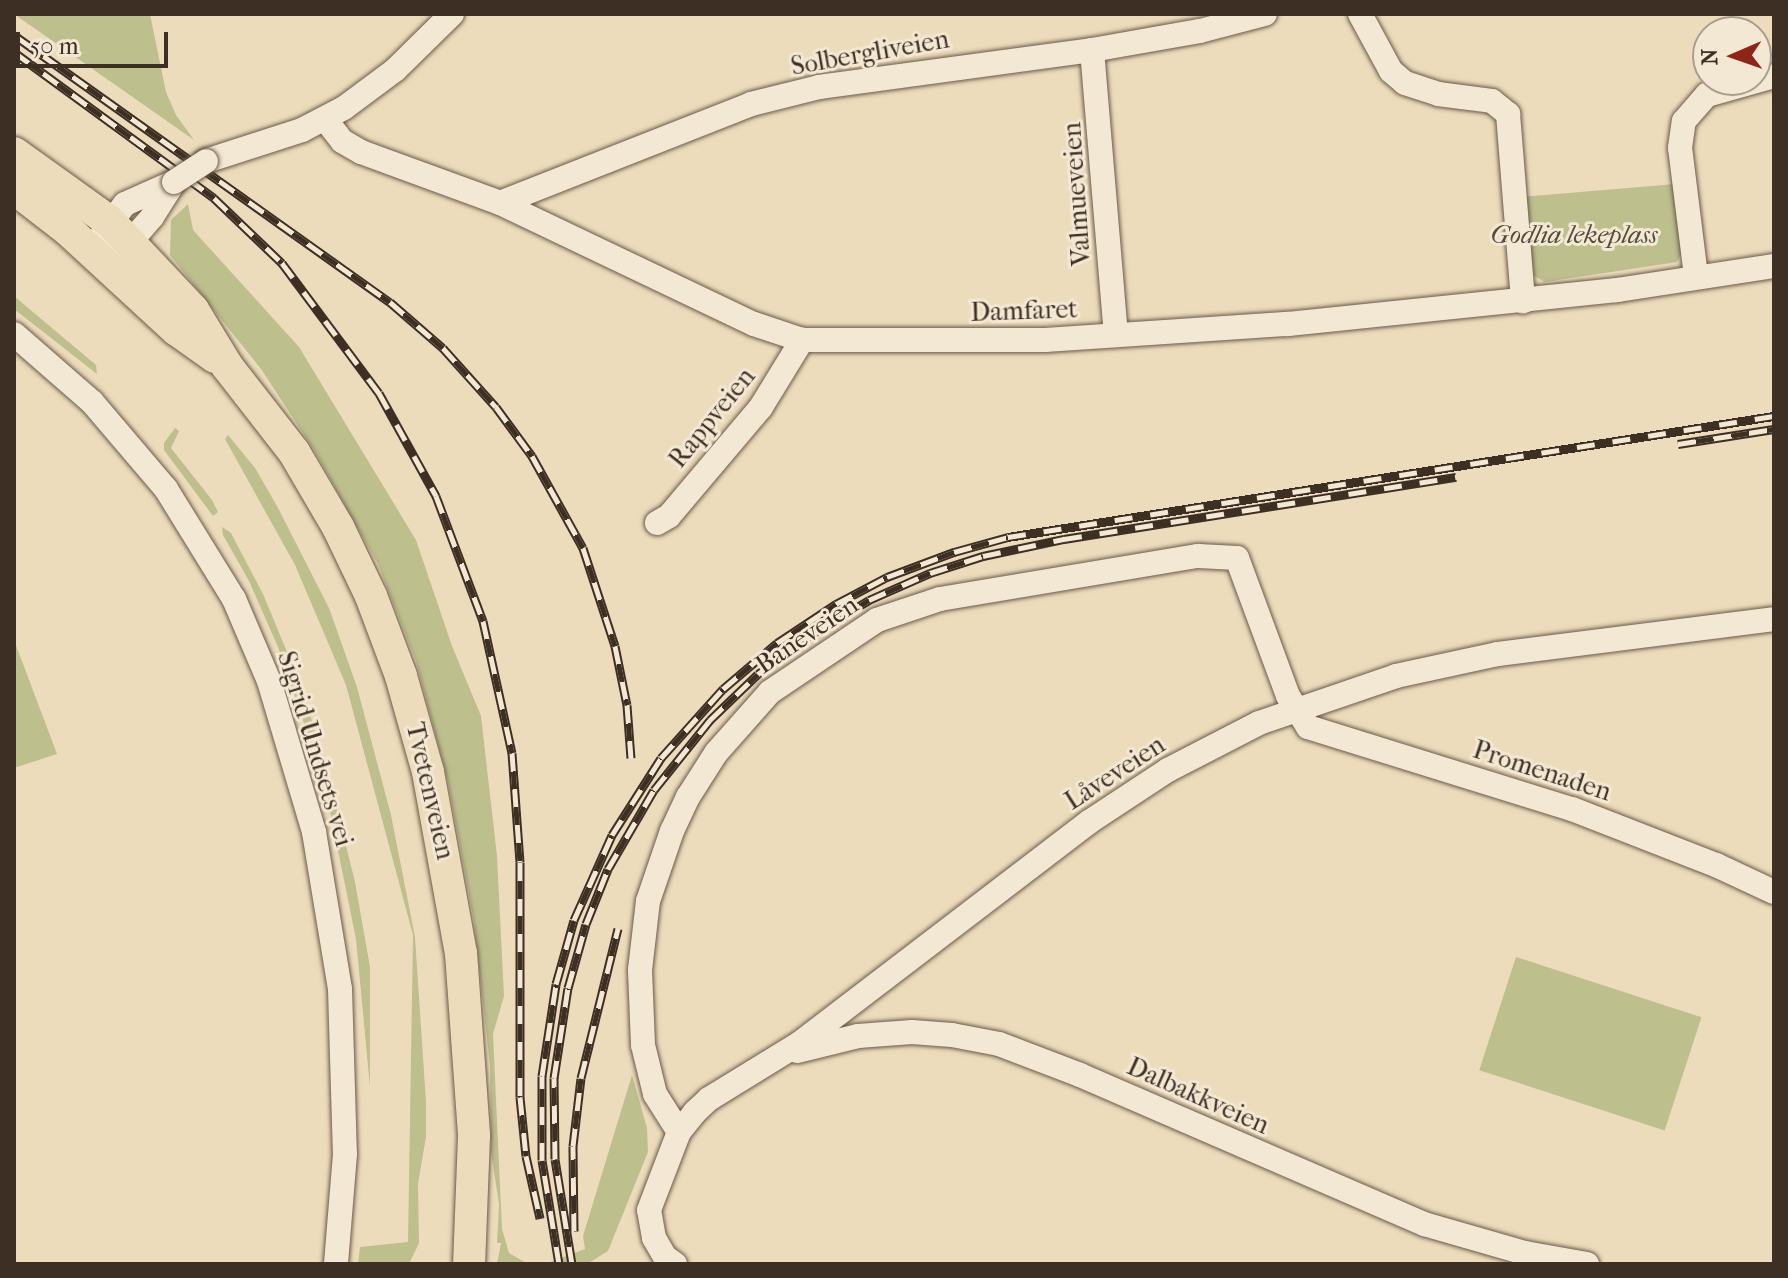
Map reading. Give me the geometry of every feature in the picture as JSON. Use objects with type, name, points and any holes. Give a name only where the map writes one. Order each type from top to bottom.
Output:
[{"type":"main road","name":"Tvetenveien","points":[[14,153],[121,231],[193,310],[227,366],[294,452],[338,527],[385,633],[414,723],[447,863],[467,1003],[474,1136],[469,1264]]},
{"type":"main road","name":"Tvetenveien","points":[[14,188],[98,256],[177,330],[227,366]]},
{"type":"street","points":[[98,256],[120,251],[121,231],[166,188],[206,161],[281,138],[325,119],[395,70],[452,14]]},
{"type":"street","name":"Solbergliveien","points":[[500,203],[751,104],[864,79],[1092,50],[1200,31],[1265,14]]},
{"type":"street","points":[[1360,14],[1384,61],[1405,83],[1438,94],[1492,101],[1508,114],[1523,301]]},
{"type":"street","name":"Valmueveien","points":[[1092,50],[1116,335]]},
{"type":"street","points":[[1696,276],[1680,148],[1684,121],[1707,95],[1774,76]]},
{"type":"street","name":"Damfaret","points":[[325,119],[342,141],[361,152],[500,203],[754,324],[802,340],[936,342],[1288,324],[1617,290],[1774,266]]},
{"type":"street","name":"Sigrid Undsets vei","points":[[14,334],[92,402],[166,489],[234,599],[269,681],[314,832],[339,977],[345,1154],[336,1264]]},
{"type":"street","name":"Rappveien","points":[[657,523],[669,516],[761,407],[802,340]]},
{"type":"street","name":"Baneveien","points":[[679,1132],[655,1094],[643,1045],[640,970],[648,901],[672,831],[716,753],[770,692],[803,666],[877,620],[940,599],[1100,570],[1226,555],[1242,563],[1294,709]]},
{"type":"street","name":"Låveveien","points":[[675,1264],[665,1257],[654,1238],[649,1210],[679,1132],[709,1099],[780,1057],[1129,794],[1202,752],[1294,709],[1396,676],[1485,656],[1774,619]]},
{"type":"street","name":"Promenaden","points":[[1294,709],[1308,727],[1318,732],[1572,809],[1716,865],[1774,892]]},
{"type":"street","name":"Dalbakkveien","points":[[780,1057],[858,1036],[912,1032],[952,1035],[999,1044],[1074,1072],[1424,1224],[1510,1249],[1587,1264]]},
{"type":"green space","points":[[14,14],[150,14],[166,92],[176,115],[194,140]]},
{"type":"green space","name":"Godlia lekeplass","points":[[1675,184],[1684,248],[1677,262],[1545,282],[1531,274],[1520,197]]},
{"type":"green space","points":[[188,204],[193,230],[299,347],[416,540],[452,646],[481,716],[497,856],[504,996],[493,1034],[502,1229],[509,1253],[528,1264],[497,1264],[501,1243],[497,1243],[499,1204],[491,1152],[490,1066],[474,921],[448,781],[416,661],[378,564],[316,453],[261,369],[170,255],[171,220]]},
{"type":"green space","points":[[14,296],[96,365],[97,374],[14,309]]},
{"type":"green space","points":[[175,428],[179,431],[171,448],[212,500],[218,512],[213,516],[164,450],[164,443]]},
{"type":"green space","points":[[228,435],[255,468],[329,608],[357,687],[391,815],[415,937],[426,1102],[426,1137],[418,1184],[419,1243],[409,1264],[358,1264],[360,1247],[408,1242],[413,935],[346,685],[295,565],[225,439]]},
{"type":"green space","points":[[222,527],[231,533],[263,594],[304,693],[333,794],[355,882],[370,967],[370,1087],[356,939],[324,782],[278,647],[249,581],[223,535]]},
{"type":"green space","points":[[14,640],[57,754],[14,768]]},
{"type":"green space","points":[[1516,957],[1701,1017],[1665,1130],[1479,1070]]},
{"type":"green space","points":[[632,1075],[647,1128],[648,1152],[608,1251],[587,1264],[545,1264],[585,1249],[583,1236]]},
{"type":"railway","points":[[14,35],[390,302],[443,348],[496,407],[532,456],[583,548],[615,646],[627,705],[631,758]]},
{"type":"railway","points":[[14,52],[214,198],[282,263],[379,393],[436,496],[483,621],[512,753],[520,862],[520,1097],[526,1156],[540,1218]]},
{"type":"railway","points":[[559,1264],[542,1160],[542,1076],[556,984],[574,920],[612,835],[661,758],[723,689],[777,643],[836,604],[887,577],[954,552],[1008,537],[1774,416]]},
{"type":"railway","points":[[1678,444],[1774,429]]},
{"type":"railway","points":[[572,1264],[555,1159],[554,1078],[568,988],[586,924],[608,869],[654,790],[710,720],[758,674],[813,633],[869,600],[930,573],[983,556],[1064,539],[1456,477]]},
{"type":"railway","points":[[574,1231],[573,1146],[581,1078],[618,928]]}]
